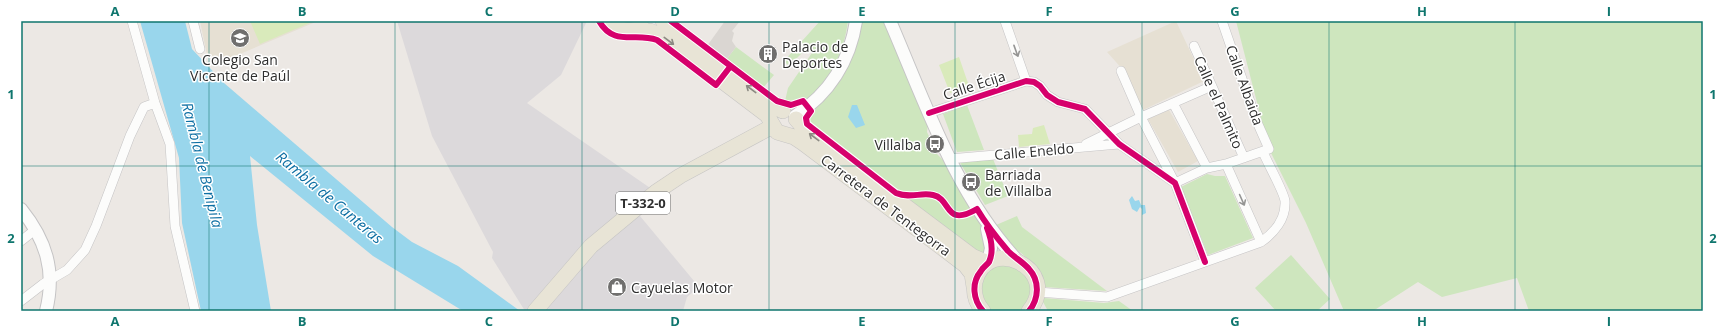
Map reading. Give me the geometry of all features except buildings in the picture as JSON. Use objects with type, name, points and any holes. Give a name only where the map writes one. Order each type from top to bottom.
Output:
[{"type":"main road","points":[[608,21],[619,28],[650,31],[664,37],[767,115],[773,126],[777,132],[785,135],[794,131],[797,126],[791,115],[776,115],[773,126]]},
{"type":"main road","points":[[633,30],[643,26],[649,21]]},
{"type":"main road","name":"Carretera de Tentegorra","points":[[663,21],[768,102],[791,115],[808,133],[931,226],[975,258],[988,263]]},
{"type":"main road","name":"T-332-0","points":[[536,311],[591,246],[656,192],[680,176],[773,126]]},
{"type":"main road","name":"Carretera de Tentegorra","points":[[785,135],[803,143],[965,265],[972,274],[976,299],[983,311]]},
{"type":"main road","points":[[972,311],[974,287],[979,273],[988,263],[1002,258],[1018,261],[1026,266],[1032,273],[1036,282],[1037,292],[1029,311]]},
{"type":"street","points":[[132,21],[155,103],[170,144],[175,226],[195,311]]},
{"type":"street","points":[[193,21],[200,49]]},
{"type":"street","points":[[841,67],[850,21]]},
{"type":"street","points":[[791,115],[824,93],[841,67],[850,47],[856,21]]},
{"type":"street","points":[[890,21],[958,178],[983,219],[1018,261]]},
{"type":"street","points":[[1005,21],[1026,81],[1034,82],[1040,86],[1047,96],[1058,102],[1085,109],[1119,144],[1175,183]]},
{"type":"street","name":"Calle Albaida","points":[[1222,21],[1266,150],[1285,200],[1282,220],[1272,234],[1261,242]]},
{"type":"street","name":"Calle el Palmito","points":[[1194,46],[1244,158]]},
{"type":"street","points":[[1121,71],[1141,117],[1175,183],[1205,262]]},
{"type":"street","name":"Calle Écija","points":[[930,113],[1026,81]]},
{"type":"street","points":[[1079,147],[1141,117],[1212,86]]},
{"type":"street","points":[[21,301],[43,284],[68,270],[85,250],[96,226],[134,127],[144,107],[155,103]]},
{"type":"street","points":[[1173,103],[1207,168]]},
{"type":"street","name":"Calle Eneldo","points":[[950,158],[1119,144]]},
{"type":"street","points":[[1175,183],[1207,168],[1226,164],[1266,150]]},
{"type":"street","points":[[1037,292],[1107,297],[1261,242],[1226,164]]},
{"type":"street","points":[[21,209],[36,229],[46,254],[50,280],[46,311]]},
{"type":"street","points":[[983,219],[991,244],[988,263]]},
{"type":"street","points":[[21,241],[36,229]]},
{"type":"shaded area","name":"Colegio San Vicente de Paúl","points":[[200,21],[318,21],[221,62],[207,55]]},
{"type":"shaded area","points":[[397,21],[587,21],[561,75],[527,103],[656,192],[635,210],[699,287],[687,297],[683,311],[525,311],[492,258],[493,252],[432,136]]},
{"type":"shaded area","points":[[725,21],[740,21],[732,31],[734,33],[732,41],[736,47],[726,60],[707,46]]},
{"type":"shaded area","points":[[1176,21],[1204,81],[1143,110],[1125,72],[1107,52]]},
{"type":"shaded area","points":[[1169,110],[1198,161],[1178,172],[1148,119]]},
{"type":"green space","points":[[250,21],[312,21],[312,22],[260,44]]},
{"type":"green space","points":[[820,21],[848,21],[840,54],[830,74],[816,92],[807,99],[803,98],[795,101],[785,101],[788,88],[814,50],[809,46],[789,66],[784,61]]},
{"type":"green space","points":[[859,21],[883,21],[928,123],[927,132],[937,154],[944,161],[953,180],[976,207],[968,211],[956,212],[942,197],[936,193],[915,194],[898,191],[809,122],[809,117],[836,86],[847,67],[854,47]]},
{"type":"green space","points":[[1236,21],[1703,21],[1703,311],[1529,311],[1517,278],[1442,297],[1418,282],[1373,311],[1344,311],[1306,223],[1269,149]]},
{"type":"green space","points":[[736,47],[774,75],[763,88],[726,60]]},
{"type":"green space","points":[[959,57],[969,86],[950,93],[939,65]]},
{"type":"green space","points":[[967,105],[984,150],[957,152],[943,114]]},
{"type":"green space","points":[[1044,125],[1050,144],[1019,147],[1018,135],[1032,134],[1033,128]]},
{"type":"green space","points":[[993,159],[1008,196],[985,205],[959,161]]},
{"type":"green space","points":[[1207,174],[1225,176],[1253,238],[1208,255],[1181,187]]},
{"type":"green space","points":[[902,195],[915,197],[934,195],[956,215],[968,214],[977,209],[998,259],[1034,277],[1029,311],[983,311],[974,281]]},
{"type":"green space","points":[[1017,216],[1022,227],[1107,291],[1044,287],[1034,264],[1008,242],[996,225]]},
{"type":"green space","points":[[1291,255],[1330,299],[1317,311],[1276,311],[1255,288]]},
{"type":"green space","points":[[1044,298],[1104,303],[1119,301],[1133,311],[1048,311],[1043,302]]},
{"type":"water","points":[[140,21],[185,21],[192,49],[224,83],[392,227],[412,242],[458,266],[520,311],[463,311],[373,256],[250,156],[257,225],[271,311],[201,311],[182,223],[179,158]]},
{"type":"water","points":[[852,105],[857,105],[865,125],[856,128],[848,117]]},
{"type":"water","points":[[1132,196],[1135,201],[1139,200],[1141,205],[1145,205],[1146,213],[1142,215],[1142,209],[1140,207],[1137,212],[1132,209],[1129,200]]},
{"type":"cycle path","points":[[599,21],[611,34],[657,40],[716,85],[730,67]]},
{"type":"cycle path","points":[[671,21],[777,101],[791,105],[803,101],[811,111],[806,118],[807,124],[896,193],[901,195],[933,195],[939,198],[950,211],[959,215],[966,214],[977,209],[1008,251],[1033,274],[1037,290],[1035,301],[1029,311]]},
{"type":"cycle path","points":[[929,113],[1026,81],[1034,82],[1040,86],[1047,95],[1058,102],[1085,109],[1119,144],[1175,183],[1205,262]]},
{"type":"cycle path","points":[[983,311],[977,302],[974,291],[978,276],[991,258],[990,236],[987,228]]},
{"type":"place","name":"Colegio San Vicente de Paúl","points":[[240,38]]},
{"type":"place","name":"Palacio de Deportes","points":[[768,54]]},
{"type":"place","name":"Villalba","points":[[935,144]]},
{"type":"place","name":"Barriada de Villalba","points":[[971,182]]},
{"type":"place","name":"Cayuelas Motor","points":[[617,287]]},
{"type":"water label","name":"Rambla de Benipila","points":[[203,165]]},
{"type":"water label","name":"Rambla de Canteras","points":[[330,197]]}]
